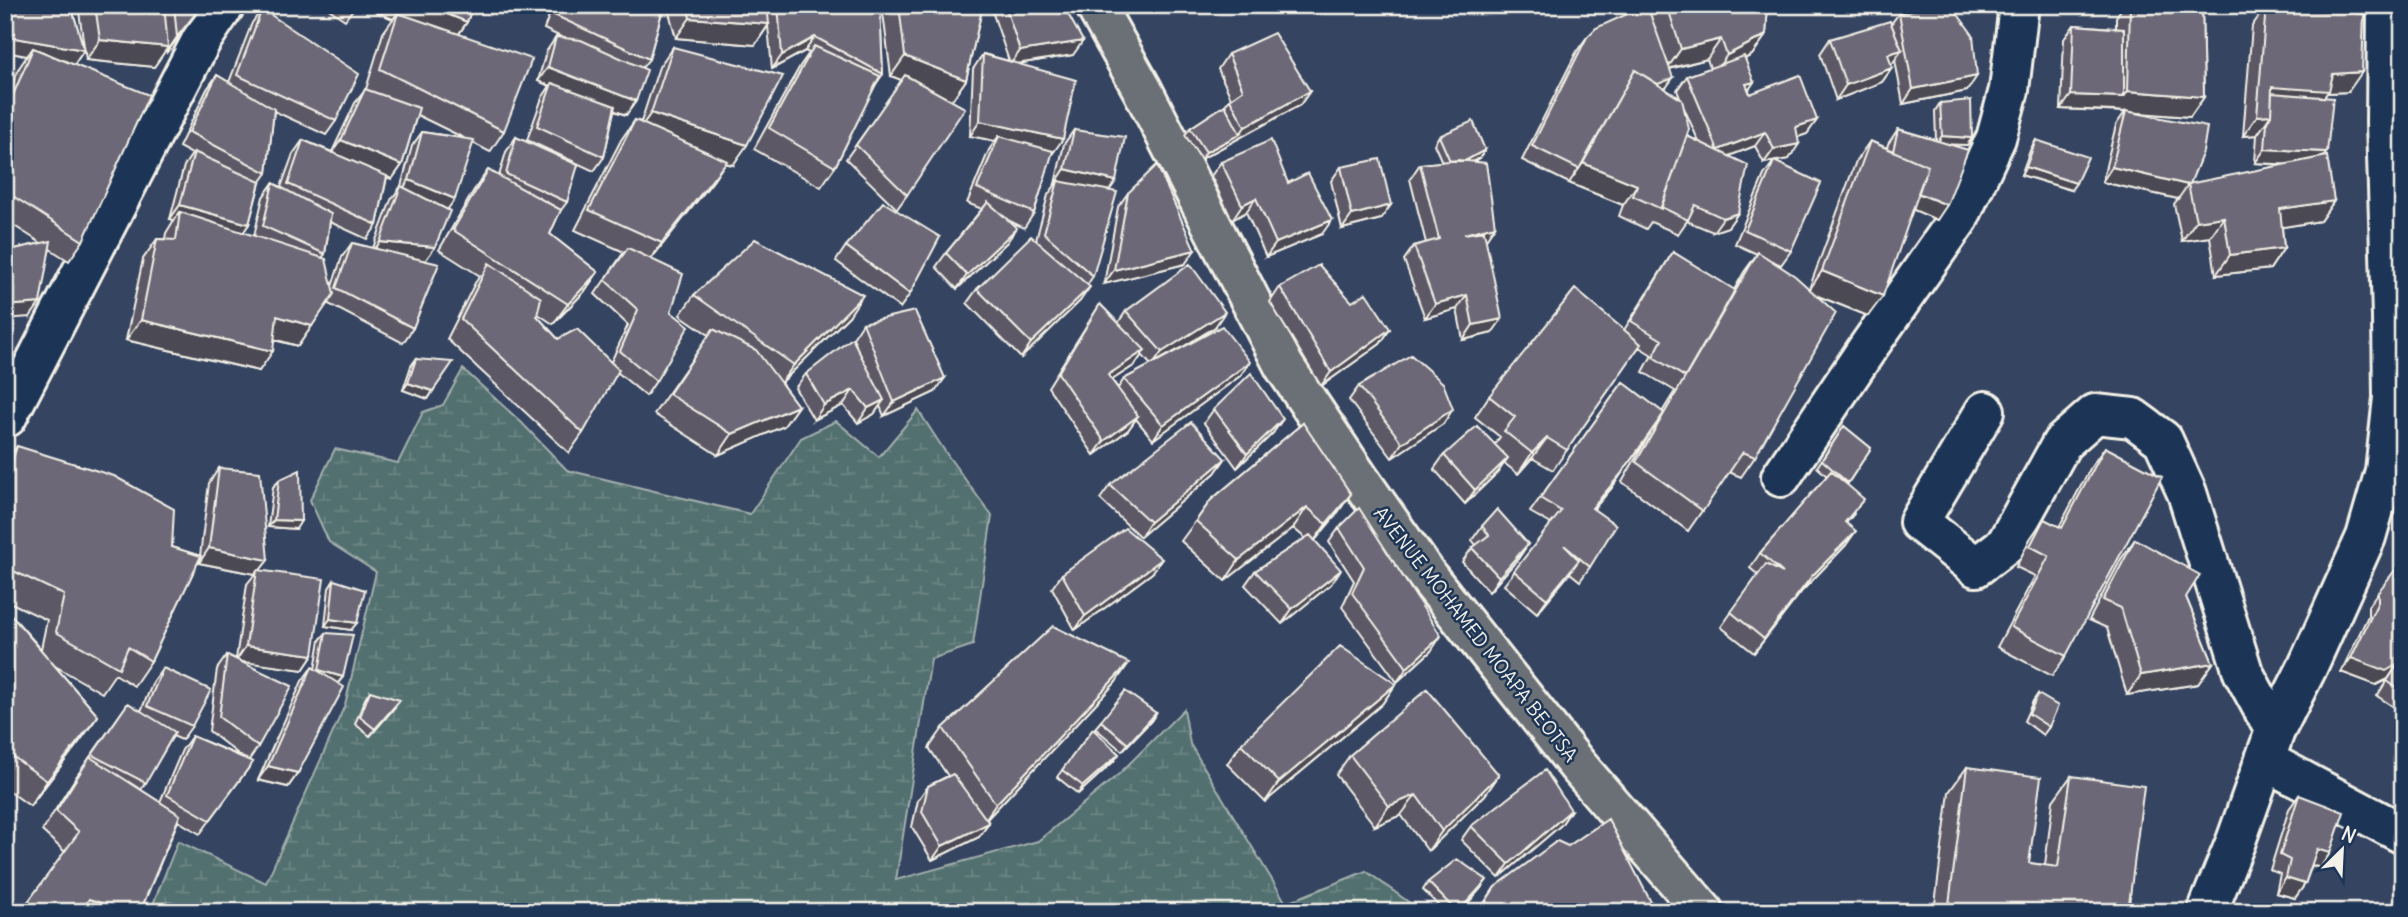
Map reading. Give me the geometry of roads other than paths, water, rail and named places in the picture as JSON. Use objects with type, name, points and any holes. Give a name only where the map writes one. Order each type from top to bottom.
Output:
[{"type":"main road","name":"AVENUE MOHAMED MOAPA BEOTSA","points":[[1095,5],[1148,101],[1284,366],[1352,469],[1428,577],[1570,756],[1704,912]]},
{"type":"street","points":[[7,417],[202,39],[225,5]]},
{"type":"street","points":[[1781,477],[1959,218],[1996,138],[2010,90],[2019,5]]},
{"type":"street","points":[[2207,912],[2271,746],[2366,537],[2385,471],[2392,398],[2396,245],[2386,124],[2387,5]]},
{"type":"street","points":[[1985,411],[1919,522],[1976,567],[2006,544],[2062,443],[2095,414],[2133,418],[2163,440],[2187,493],[2243,672],[2271,746],[2403,834]]}]
